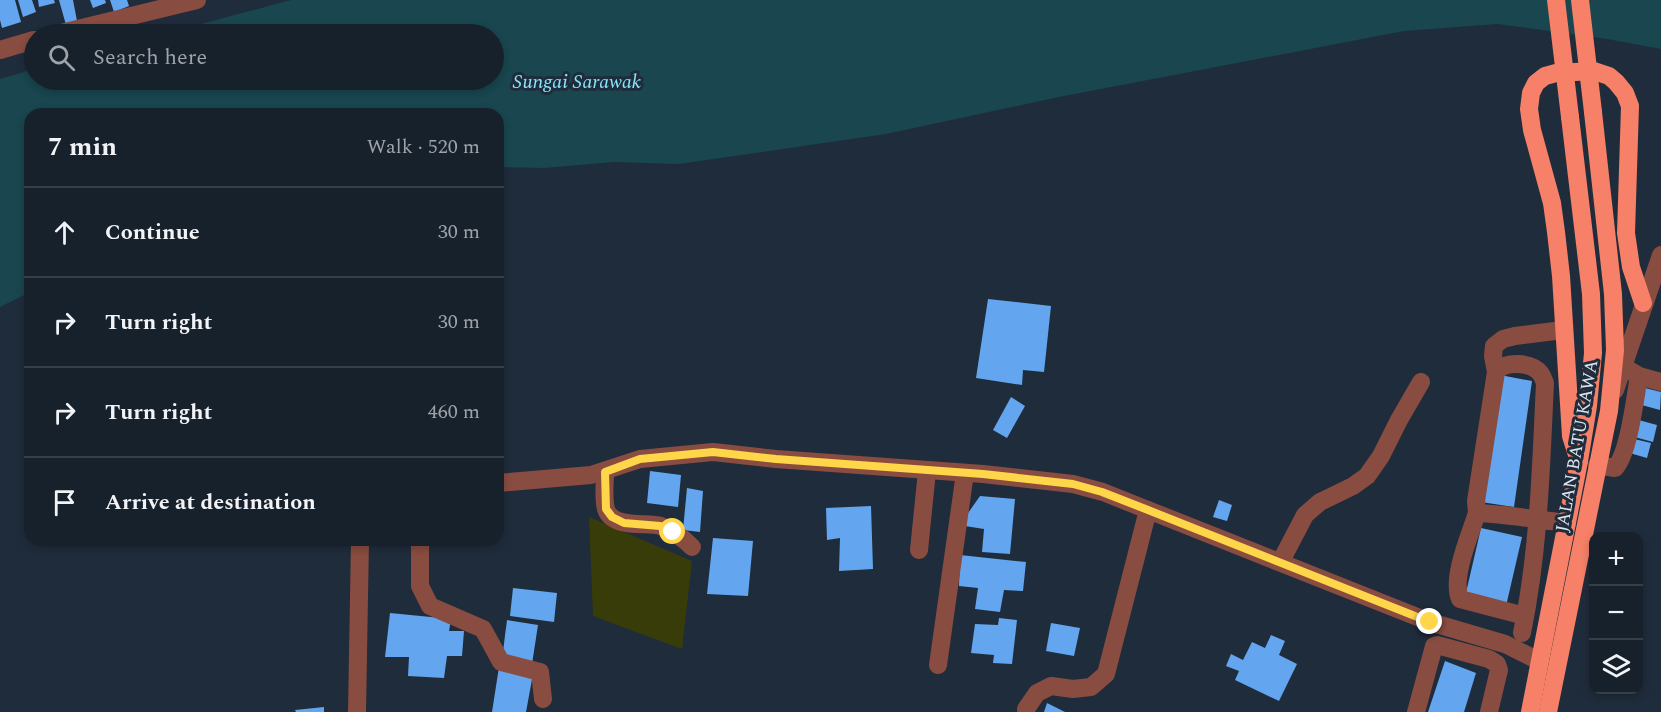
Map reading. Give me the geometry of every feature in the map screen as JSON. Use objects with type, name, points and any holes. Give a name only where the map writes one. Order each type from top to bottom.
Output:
[{"type":"highway","name":"JALAN BATU KAWA","points":[[1548,712],[1588,463],[1588,406],[1593,353],[1591,294],[1556,0]]},
{"type":"highway","name":"JALAN BATU KAWA","points":[[1530,712],[1567,523],[1610,402],[1615,350],[1613,294],[1580,0]]},
{"type":"highway","points":[[1588,463],[1570,436],[1561,276],[1552,203],[1532,130],[1529,109],[1531,93],[1536,83],[1545,76],[1556,73],[1594,71],[1609,76],[1625,93],[1630,106],[1626,232],[1631,267],[1643,277],[1643,303]]},
{"type":"street","points":[[97,24],[168,4],[198,0]]},
{"type":"street","points":[[0,50],[24,43]]},
{"type":"street","points":[[1643,277],[1661,255]]},
{"type":"street","points":[[1588,463],[1615,468],[1622,457],[1633,412],[1631,371],[1643,303]]},
{"type":"street","points":[[1523,625],[1460,599],[1457,592],[1458,574],[1477,513],[1476,501],[1496,372],[1492,356],[1494,346],[1503,339],[1563,330]]},
{"type":"street","points":[[1496,372],[1506,363],[1519,364],[1542,374],[1545,383],[1538,520],[1530,592],[1523,625]]},
{"type":"street","points":[[1610,402],[1631,371]]},
{"type":"street","points":[[1631,371],[1661,382]]},
{"type":"street","points":[[1281,561],[1305,515],[1320,502],[1353,486],[1367,476],[1381,456],[1421,382]]},
{"type":"street","points":[[504,482],[591,475],[640,459],[713,452],[1073,484],[1102,492],[1281,561],[1454,640],[1490,659],[1497,664],[1499,670],[1489,712]]},
{"type":"street","points":[[919,550],[927,471]]},
{"type":"street","points":[[605,472],[606,509],[612,517],[624,523],[660,526],[682,537],[692,547]]},
{"type":"street","points":[[938,664],[965,473]]},
{"type":"street","points":[[1026,709],[1037,693],[1052,686],[1073,689],[1091,687],[1106,674],[1148,510]]},
{"type":"street","points":[[1477,513],[1567,523]]},
{"type":"street","points":[[357,712],[360,546]]},
{"type":"street","points":[[420,546],[420,586],[430,606],[483,629],[501,662],[540,672],[543,699]]},
{"type":"street","points":[[1505,644],[1523,625],[1549,612]]},
{"type":"street","points":[[1416,712],[1434,646],[1454,640],[1505,644],[1539,661]]},
{"type":"green space","points":[[589,517],[692,561],[682,649],[593,616]]},
{"type":"water","name":"Sungai Sarawak","points":[[291,0],[1661,0],[1661,49],[1498,24],[1404,31],[1059,97],[886,134],[679,164],[614,162],[544,168],[504,167],[504,108],[24,108],[24,295],[0,307],[0,79],[24,72],[24,90],[504,90],[504,24],[201,24]]},
{"type":"building","points":[[0,0],[15,0],[21,22],[2,28]]},
{"type":"building","points":[[18,0],[32,0],[36,12],[23,17]]},
{"type":"building","points":[[38,0],[54,0],[55,3],[39,7]]},
{"type":"building","points":[[59,0],[73,0],[77,21],[66,24]]},
{"type":"building","points":[[90,0],[105,0],[106,3],[93,8]]},
{"type":"building","points":[[110,0],[127,0],[129,6],[114,12]]},
{"type":"building","points":[[988,299],[1051,306],[1044,372],[1023,370],[1022,385],[976,378]]},
{"type":"building","points":[[1500,375],[1532,381],[1514,507],[1481,502]]},
{"type":"building","points":[[1641,387],[1661,392],[1660,410],[1638,404]]},
{"type":"building","points":[[1011,397],[1025,406],[1007,438],[993,430]]},
{"type":"building","points":[[1635,419],[1657,425],[1653,442],[1631,436]]},
{"type":"building","points":[[1630,438],[1651,443],[1647,458],[1626,452]]},
{"type":"building","points":[[650,471],[681,475],[678,507],[647,503]]},
{"type":"building","points":[[687,488],[703,491],[700,532],[683,530]]},
{"type":"building","points":[[980,496],[1015,499],[1010,554],[982,552],[984,529],[965,526],[966,516]]},
{"type":"building","points":[[1219,500],[1232,505],[1227,521],[1213,517]]},
{"type":"building","points":[[871,506],[873,569],[839,571],[840,538],[827,540],[826,508]]},
{"type":"building","points":[[1481,528],[1522,537],[1506,606],[1465,597]]},
{"type":"building","points":[[713,538],[753,541],[748,596],[707,594]]},
{"type":"building","points":[[960,555],[1026,562],[1023,591],[1004,590],[1000,612],[975,609],[978,588],[959,586]]},
{"type":"building","points":[[513,588],[557,593],[554,622],[510,616]]},
{"type":"building","points":[[390,613],[451,619],[449,631],[464,631],[462,656],[447,656],[444,678],[408,676],[409,657],[385,657]]},
{"type":"building","points":[[999,618],[1017,620],[1012,664],[993,663],[994,655],[971,653],[975,624],[998,625]]},
{"type":"building","points":[[507,620],[538,625],[532,664],[502,659]]},
{"type":"building","points":[[1051,623],[1080,628],[1074,656],[1046,651]]},
{"type":"building","points":[[1271,635],[1285,641],[1279,655],[1297,664],[1279,701],[1235,680],[1239,671],[1226,666],[1231,654],[1243,660],[1252,642],[1265,648]]},
{"type":"building","points":[[1445,661],[1476,673],[1464,712],[1428,712]]},
{"type":"building","points":[[499,667],[533,674],[526,712],[492,712]]},
{"type":"building","points":[[1047,703],[1065,712],[1044,712]]},
{"type":"building","points":[[324,707],[324,712],[296,712],[295,710]]},
{"type":"route","points":[[673,532],[660,526],[624,523],[612,517],[606,509],[605,472],[640,459],[713,452],[776,459],[983,474],[1073,484],[1102,492],[1281,561],[1430,622]]}]
